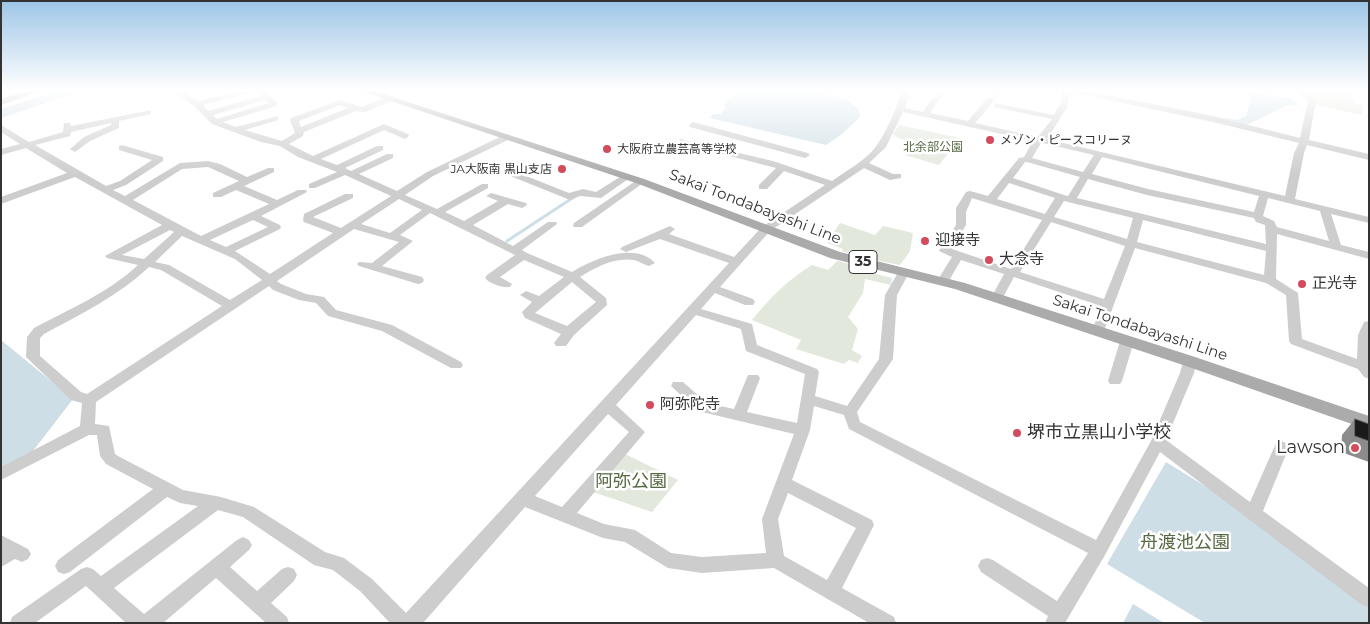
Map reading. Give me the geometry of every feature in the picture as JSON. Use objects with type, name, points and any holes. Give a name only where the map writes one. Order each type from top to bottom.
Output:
[{"type":"main road","name":"Sakai Tondabayashi Line","points":[[448,118],[626,176],[835,255],[943,281],[1189,361],[1369,423]]},
{"type":"street","points":[[1,152],[68,134],[67,128],[113,118]]},
{"type":"street","points":[[75,149],[87,138],[116,126],[114,118]]},
{"type":"street","points":[[211,118],[215,122],[235,130],[283,144],[301,155],[344,171],[396,196],[465,224],[519,252],[572,276],[602,301],[601,305],[569,332],[562,343]]},
{"type":"street","points":[[215,122],[228,118]]},
{"type":"street","points":[[235,130],[275,118]]},
{"type":"street","points":[[283,144],[297,138],[300,134],[299,131],[331,118]]},
{"type":"street","points":[[410,623],[608,406],[735,261],[766,229],[863,164],[882,147],[896,118]]},
{"type":"street","points":[[941,118],[1040,139],[1264,196],[1369,220]]},
{"type":"street","points":[[970,124],[976,118]]},
{"type":"street","points":[[1027,159],[1057,118]]},
{"type":"street","points":[[1209,118],[1369,157]]},
{"type":"street","points":[[1289,201],[1309,118]]},
{"type":"street","points":[[693,125],[734,132],[808,152],[763,186]]},
{"type":"street","points":[[314,159],[384,127],[405,136]]},
{"type":"street","points":[[1,128],[74,173],[176,228],[226,251],[270,280],[277,287],[303,297],[320,300],[332,313],[387,328],[456,365]]},
{"type":"street","points":[[712,148],[734,132]]},
{"type":"street","points":[[176,228],[134,275],[100,299],[39,331],[34,337],[33,357],[76,396],[90,400],[346,228],[430,174],[507,137]]},
{"type":"street","points":[[683,141],[785,168],[832,184]]},
{"type":"street","points":[[106,189],[123,183],[160,159],[122,148]]},
{"type":"street","points":[[344,171],[380,148]]},
{"type":"street","points":[[997,298],[1011,273],[1015,271],[1050,218],[1085,175],[1099,154]]},
{"type":"street","points":[[312,186],[344,171],[390,156]]},
{"type":"street","points":[[991,200],[1022,160],[1027,159],[1186,202],[1258,216],[1260,220],[1270,223],[1272,229],[1270,280]]},
{"type":"street","points":[[126,200],[180,166],[208,164],[217,166],[247,181]]},
{"type":"street","points":[[863,164],[893,178],[898,176]]},
{"type":"street","points":[[217,195],[271,170]]},
{"type":"street","points":[[1,201],[74,173]]},
{"type":"street","points":[[511,174],[570,196],[577,192],[585,191],[596,196],[626,176]]},
{"type":"street","points":[[1008,179],[1066,198],[1271,249]]},
{"type":"street","points":[[578,225],[640,181]]},
{"type":"street","points":[[235,186],[278,204]]},
{"type":"street","points":[[392,236],[434,210],[485,186]]},
{"type":"street","points":[[202,240],[302,192]]},
{"type":"street","points":[[1108,304],[945,251],[961,225],[959,216],[961,206],[970,194],[1131,244],[1270,280],[1292,293],[1296,341],[1366,370],[1364,335],[1369,325]]},
{"type":"street","points":[[349,196],[308,216],[308,220],[392,236],[408,241],[369,266],[418,280]]},
{"type":"street","points":[[492,196],[522,205]]},
{"type":"street","points":[[1258,216],[1264,196]]},
{"type":"street","points":[[465,224],[506,201]]},
{"type":"street","points":[[1325,210],[1336,246]]},
{"type":"street","points":[[226,251],[276,227],[254,216]]},
{"type":"street","points":[[1098,331],[1140,216]]},
{"type":"street","points":[[506,284],[491,278],[552,224]]},
{"type":"street","points":[[176,228],[111,256],[164,267],[231,306]]},
{"type":"street","points":[[1272,229],[1369,256]]},
{"type":"street","points":[[626,249],[665,232],[735,261]]},
{"type":"street","points":[[569,332],[529,315],[528,312],[572,276],[609,258],[635,256],[649,263]]},
{"type":"street","points":[[943,281],[958,256]]},
{"type":"street","points":[[850,412],[886,359],[891,295],[904,271]]},
{"type":"street","points":[[711,288],[749,302]]},
{"type":"street","points":[[526,295],[541,301]]},
{"type":"street","points":[[691,310],[720,317],[748,327],[752,348],[812,372],[803,430],[770,520],[776,560]]},
{"type":"street","points":[[1115,381],[1125,369],[1127,341]]},
{"type":"street","points":[[987,566],[1057,618],[1100,550],[1158,442],[1187,373],[1189,361]]},
{"type":"street","points":[[739,416],[752,378]]},
{"type":"street","points":[[678,386],[703,407],[803,430]]},
{"type":"street","points":[[808,399],[850,412]]},
{"type":"street","points":[[87,429],[90,400]]},
{"type":"street","points":[[566,515],[638,432],[608,406]]},
{"type":"street","points":[[850,412],[854,425],[1100,550]]},
{"type":"street","points":[[1,474],[87,429],[104,430],[108,456],[112,460],[180,496],[215,502],[248,512],[320,559],[338,564],[366,585],[403,623]]},
{"type":"street","points":[[1158,442],[1369,599]]},
{"type":"street","points":[[1254,513],[1282,447]]},
{"type":"street","points":[[784,483],[866,525],[830,591]]},
{"type":"street","points":[[64,566],[166,488]]},
{"type":"street","points":[[522,500],[566,515],[603,531],[629,535],[668,560],[702,565],[776,560],[887,623]]},
{"type":"street","points":[[101,587],[215,502]]},
{"type":"street","points":[[148,623],[243,545]]},
{"type":"street","points":[[217,567],[280,623]]},
{"type":"street","points":[[19,623],[88,575],[140,623]]},
{"type":"street","points":[[257,603],[288,575]]},
{"type":"green space","name":"北余部公園","points":[[899,125],[960,138],[939,165],[905,155],[917,143],[898,138],[893,134]]},
{"type":"green space","points":[[840,223],[875,235],[883,226],[913,233],[910,251],[900,265],[864,258],[842,251],[843,249],[827,243]]},
{"type":"green space","points":[[837,261],[855,265],[855,269],[892,278],[891,285],[865,279],[863,293],[848,317],[858,329],[852,350],[862,356],[858,363],[849,360],[844,364],[796,349],[801,340],[752,320],[779,290],[802,271],[812,265],[828,270]]},
{"type":"green space","name":"阿弥公園","points":[[625,454],[678,480],[652,512],[593,492]]},
{"type":"shaded area","points":[[711,118],[859,118],[842,134],[826,145]]},
{"type":"shaded area","points":[[1224,118],[1238,120],[1242,118],[1261,118],[1247,125]]},
{"type":"shaded area","points":[[1,340],[73,399],[33,451],[1,468]]},
{"type":"shaded area","name":"舟渡池公園","points":[[1166,462],[1213,491],[1369,607],[1369,623],[1205,623],[1107,564]]},
{"type":"shaded area","points":[[1133,604],[1164,623],[1123,623]]},
{"type":"building","points":[[1355,419],[1369,424],[1369,441],[1355,436]]},
{"type":"waterway","points":[[507,241],[574,197]]},
{"type":"place","name":"メゾン・ピースコリーヌ","points":[[990,140]]},
{"type":"place","name":"大阪府立農芸高等学校","points":[[607,149]]},
{"type":"place","name":"JA大阪南 黒山支店","points":[[562,169]]},
{"type":"place","name":"迎接寺","points":[[925,241]]},
{"type":"place","name":"大念寺","points":[[989,260]]},
{"type":"place","name":"正光寺","points":[[1302,284]]},
{"type":"place","name":"阿弥陀寺","points":[[650,405]]},
{"type":"place","name":"堺市立黒山小学校","points":[[1017,433]]},
{"type":"place","name":"Lawson","points":[[1355,448]]}]
